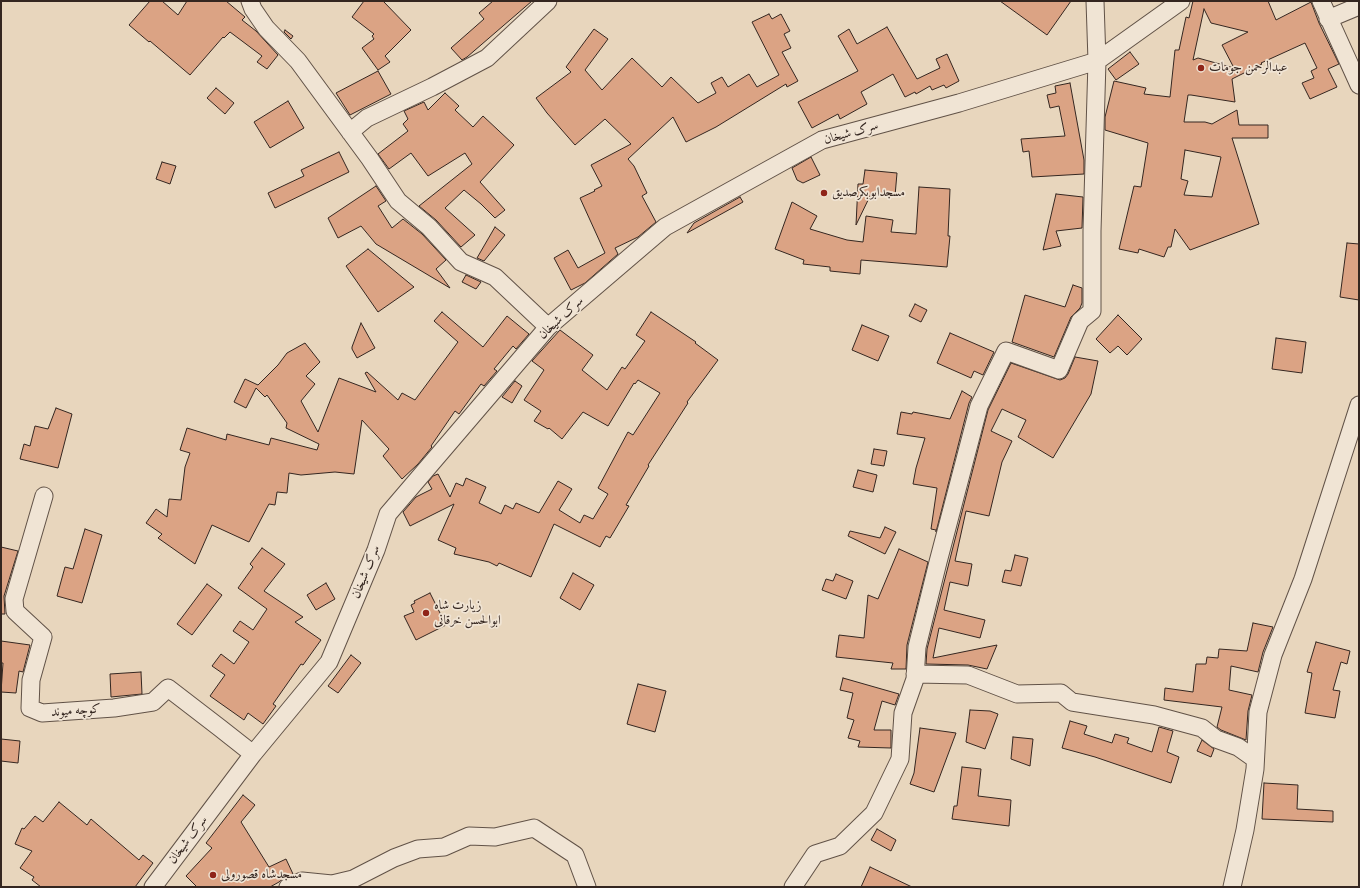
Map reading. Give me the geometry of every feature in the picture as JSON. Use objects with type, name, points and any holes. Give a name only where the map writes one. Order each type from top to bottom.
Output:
[{"type":"street","points":[[250,1],[253,9],[266,28],[298,61],[370,159],[398,201],[429,227],[461,262],[495,277],[548,327]]},
{"type":"street","points":[[350,132],[367,118],[432,87],[487,58],[548,1]]},
{"type":"street","points":[[793,887],[815,854],[840,846],[874,813],[900,759],[903,713],[915,679],[917,647],[979,406],[1006,351],[1059,370],[1080,321],[1092,312],[1092,231],[1096,61],[1094,1]]},
{"type":"street","name":"سرک شیخان","points":[[153,887],[253,754],[329,662],[376,550],[388,514],[548,327],[665,227],[822,140],[959,103],[1096,61],[1181,1]]},
{"type":"street","points":[[1321,1],[1359,85]]},
{"type":"street","points":[[1328,19],[1359,6]]},
{"type":"street","points":[[1232,887],[1245,830],[1255,759],[1258,712],[1273,655],[1303,579],[1359,404]]},
{"type":"street","name":"کوچه میوند","points":[[44,496],[14,599],[14,611],[43,638],[31,680],[30,708],[42,713],[114,708],[153,702],[168,688],[253,754]]},
{"type":"street","points":[[915,674],[968,675],[1017,694],[1061,693],[1072,702],[1154,715],[1202,728],[1216,739],[1238,747],[1255,759]]},
{"type":"street","points":[[288,887],[302,881],[332,884],[353,880],[394,858],[418,849],[444,847],[469,836],[495,837],[534,828],[574,855],[587,887]]},
{"type":"building","points":[[150,1],[162,1],[178,15],[187,1],[226,1],[245,17],[242,20],[256,31],[278,55],[267,69],[257,62],[262,56],[230,32],[224,38],[223,37],[190,75],[129,25]]},
{"type":"building","points":[[364,1],[383,1],[411,30],[385,56],[390,62],[378,70],[362,48],[374,39],[372,36],[374,34],[352,17]]},
{"type":"building","points":[[493,1],[532,1],[462,60],[451,48],[484,19],[479,13]]},
{"type":"building","points":[[1000,1],[1071,1],[1047,35]]},
{"type":"building","points":[[1193,1],[1268,1],[1276,20],[1311,2],[1319,23],[1339,64],[1328,69],[1337,87],[1310,99],[1302,83],[1314,78],[1311,71],[1317,68],[1305,43],[1261,63],[1262,64],[1232,79],[1235,102],[1188,95],[1184,122],[1205,122],[1212,124],[1237,110],[1239,125],[1268,125],[1268,138],[1232,138],[1259,224],[1190,250],[1175,229],[1171,247],[1168,247],[1164,257],[1139,249],[1138,253],[1119,249],[1134,186],[1141,187],[1148,143],[1105,130],[1105,117],[1114,81],[1146,88],[1144,94],[1170,97],[1175,50],[1179,50],[1186,17],[1189,18]],"holes":[[[1204,9],[1211,23],[1248,32],[1222,45],[1234,68],[1198,58],[1193,60]],[[1185,150],[1221,157],[1212,197],[1184,195],[1188,181],[1181,179]]]},
{"type":"building","points":[[769,14],[772,19],[781,14],[790,31],[784,34],[791,48],[782,52],[798,81],[787,87],[786,84],[716,127],[686,142],[673,117],[628,159],[634,166],[647,193],[642,196],[656,222],[638,237],[615,248],[618,254],[585,283],[571,290],[554,258],[568,250],[578,268],[605,253],[580,198],[602,186],[591,165],[631,144],[605,119],[575,145],[536,98],[571,72],[566,67],[594,29],[608,39],[585,70],[602,90],[632,58],[662,87],[671,77],[698,103],[716,93],[711,83],[722,77],[728,87],[749,74],[757,87],[779,75],[752,22]]},
{"type":"building","points":[[887,27],[917,79],[940,68],[936,59],[947,54],[959,81],[946,88],[944,85],[932,90],[930,86],[916,94],[915,92],[905,97],[893,74],[861,92],[867,104],[840,119],[838,114],[812,128],[798,102],[858,71],[838,36],[849,29],[857,44]]},
{"type":"building","points":[[285,30],[293,36],[291,39],[284,32]]},
{"type":"building","points":[[1130,52],[1139,64],[1116,80],[1108,69]]},
{"type":"building","points":[[378,71],[391,94],[350,115],[336,93]]},
{"type":"building","points":[[1070,83],[1084,160],[1084,174],[1032,177],[1029,151],[1023,152],[1021,139],[1065,136],[1059,106],[1050,108],[1047,95],[1056,93],[1055,86]]},
{"type":"building","points":[[216,88],[234,103],[225,114],[207,98]]},
{"type":"building","points":[[445,93],[459,106],[455,110],[473,127],[483,116],[514,145],[480,182],[505,210],[495,218],[464,190],[445,208],[475,235],[461,247],[436,220],[419,206],[472,164],[465,153],[428,176],[411,153],[389,169],[378,154],[408,131],[403,124],[408,119],[404,111],[424,102],[428,110]]},
{"type":"building","points":[[288,101],[304,128],[270,148],[254,122]]},
{"type":"building","points":[[339,152],[349,172],[275,208],[268,193],[304,176],[301,170]]},
{"type":"building","points":[[811,157],[820,175],[803,183],[797,180],[792,168]]},
{"type":"building","points":[[162,162],[176,166],[170,184],[156,179]]},
{"type":"building","points":[[865,170],[897,173],[895,196],[871,194],[856,225],[858,184],[863,184]]},
{"type":"building","points":[[376,186],[386,201],[378,206],[392,228],[403,219],[422,234],[446,260],[436,269],[450,288],[376,244],[361,226],[338,238],[328,218]]},
{"type":"building","points":[[919,187],[950,189],[948,236],[950,236],[947,267],[861,260],[860,274],[830,271],[830,267],[803,264],[804,260],[775,249],[792,202],[817,216],[810,229],[847,240],[863,242],[866,216],[893,220],[891,232],[916,234]]},
{"type":"building","points":[[1056,194],[1083,197],[1082,228],[1056,231],[1061,246],[1043,250]]},
{"type":"building","points":[[740,197],[743,202],[687,233],[694,223]]},
{"type":"building","points":[[495,227],[505,235],[484,261],[477,258]]},
{"type":"building","points":[[1347,243],[1359,244],[1359,300],[1340,297]]},
{"type":"building","points":[[368,249],[414,287],[378,312],[346,266]]},
{"type":"building","points":[[466,275],[481,282],[476,289],[462,282]]},
{"type":"building","points":[[1073,285],[1082,288],[1082,303],[1080,308],[1071,317],[1054,357],[1012,342],[1025,295],[1065,307]]},
{"type":"building","points":[[915,304],[927,310],[921,322],[909,316]]},
{"type":"building","points":[[442,312],[483,347],[507,316],[529,334],[516,349],[513,346],[494,369],[497,371],[484,386],[481,384],[459,414],[455,411],[431,446],[432,447],[418,464],[402,479],[383,456],[389,449],[362,420],[354,474],[335,472],[301,475],[289,473],[287,493],[277,492],[275,505],[269,504],[249,542],[212,525],[195,564],[158,538],[162,534],[146,523],[156,509],[167,517],[169,499],[181,500],[185,467],[190,453],[180,450],[187,428],[226,440],[227,434],[269,445],[271,438],[317,450],[319,444],[286,428],[287,423],[267,395],[265,397],[256,388],[246,408],[234,402],[245,379],[258,385],[278,365],[287,353],[305,343],[320,362],[306,376],[315,384],[301,401],[318,432],[339,378],[376,392],[365,373],[367,372],[398,400],[402,393],[415,400],[458,342],[434,321]]},
{"type":"building","points":[[651,312],[696,342],[695,343],[718,360],[687,402],[688,403],[648,465],[649,466],[626,505],[629,506],[610,538],[606,536],[600,547],[554,524],[531,577],[499,563],[497,566],[489,562],[454,554],[456,548],[438,540],[454,504],[410,526],[403,512],[416,497],[432,489],[428,482],[433,476],[438,474],[450,497],[456,483],[463,486],[466,478],[486,487],[479,503],[501,514],[505,505],[513,509],[516,503],[539,513],[558,481],[572,489],[559,510],[580,523],[584,515],[593,519],[608,494],[598,488],[628,432],[633,435],[660,393],[638,380],[635,384],[634,383],[608,426],[583,412],[562,439],[549,428],[548,429],[534,421],[541,411],[524,400],[544,370],[532,361],[560,330],[593,355],[582,370],[607,390],[622,367],[625,369],[645,341],[636,335]]},
{"type":"building","points":[[1118,315],[1142,339],[1127,355],[1118,346],[1110,353],[1096,339]]},
{"type":"building","points":[[361,323],[375,348],[357,358],[352,347]]},
{"type":"building","points":[[862,325],[889,336],[878,361],[852,350]]},
{"type":"building","points":[[950,333],[994,352],[983,375],[974,371],[971,378],[937,363]]},
{"type":"building","points":[[1276,338],[1306,342],[1302,373],[1272,369]]},
{"type":"building","points":[[1075,357],[1098,361],[1091,394],[1053,458],[1018,437],[1026,420],[1002,409],[991,431],[1012,441],[1002,462],[989,516],[966,511],[955,561],[972,564],[968,586],[950,582],[944,610],[985,620],[980,638],[939,628],[933,658],[997,645],[987,669],[968,665],[926,664],[927,649],[988,410],[1011,363],[1060,380],[1065,378],[1068,374]]},
{"type":"building","points":[[515,381],[522,386],[512,403],[502,397]]},
{"type":"building","points":[[962,391],[972,397],[969,403],[936,532],[936,530],[931,529],[937,488],[913,484],[925,438],[897,434],[901,412],[912,414],[913,412],[950,419]]},
{"type":"building","points":[[56,408],[72,414],[58,468],[20,459],[24,444],[30,446],[35,426],[48,429]]},
{"type":"building","points":[[874,449],[887,451],[884,466],[871,464]]},
{"type":"building","points":[[858,470],[877,475],[873,492],[853,487]]},
{"type":"building","points":[[885,527],[896,532],[885,554],[848,536],[850,531],[880,538]]},
{"type":"building","points":[[85,529],[102,535],[82,603],[57,596],[65,567],[73,569]]},
{"type":"building","points":[[1,547],[18,551],[4,596],[5,614],[1,614]]},
{"type":"building","points":[[262,548],[285,564],[264,591],[303,617],[295,622],[321,640],[303,665],[301,664],[273,704],[276,706],[263,724],[248,713],[244,720],[210,696],[225,675],[212,666],[221,654],[234,664],[249,642],[233,631],[240,621],[253,630],[267,609],[238,588],[253,567],[250,564]]},
{"type":"building","points":[[899,549],[928,562],[907,645],[906,669],[891,669],[893,663],[836,657],[839,635],[864,638],[868,595],[878,599]]},
{"type":"building","points":[[1015,555],[1028,558],[1021,586],[1002,582],[1005,570],[1011,571]]},
{"type":"building","points":[[573,573],[594,585],[580,610],[560,598]]},
{"type":"building","points":[[836,574],[853,581],[846,599],[822,590],[826,579],[833,581]]},
{"type":"building","points":[[326,583],[335,599],[316,610],[307,595]]},
{"type":"building","points":[[207,584],[222,595],[192,635],[177,624]]},
{"type":"building","points":[[430,593],[446,625],[416,640],[404,616],[414,612],[411,605],[415,603],[414,601]]},
{"type":"building","points":[[1253,623],[1273,627],[1263,652],[1258,672],[1231,666],[1229,690],[1252,695],[1248,711],[1246,740],[1217,727],[1222,707],[1164,700],[1165,688],[1193,692],[1196,664],[1206,664],[1207,657],[1218,658],[1219,649],[1247,651]]},
{"type":"building","points":[[1,641],[30,645],[23,672],[19,671],[16,693],[1,692],[3,663],[1,663]]},
{"type":"building","points":[[1316,642],[1350,651],[1347,664],[1341,662],[1333,690],[1340,691],[1335,718],[1305,713],[1312,673],[1307,672]]},
{"type":"building","points":[[351,655],[361,663],[338,693],[328,686]]},
{"type":"building","points":[[141,672],[142,694],[111,697],[110,674]]},
{"type":"building","points":[[843,678],[899,694],[895,705],[882,701],[874,730],[891,730],[891,748],[858,747],[860,741],[848,738],[854,720],[847,718],[853,693],[840,690]]},
{"type":"building","points":[[638,684],[666,691],[655,732],[627,724]]},
{"type":"building","points":[[970,710],[990,711],[998,714],[985,749],[966,742]]},
{"type":"building","points":[[1070,721],[1087,726],[1084,734],[1112,743],[1115,734],[1129,738],[1127,743],[1152,752],[1159,727],[1173,731],[1167,752],[1179,757],[1171,783],[1095,757],[1062,748]]},
{"type":"building","points":[[920,728],[956,733],[934,792],[910,784],[914,773]]},
{"type":"building","points":[[1013,737],[1033,739],[1030,766],[1011,759]]},
{"type":"building","points":[[1,739],[20,741],[18,763],[1,761]]},
{"type":"building","points":[[1202,740],[1214,749],[1211,757],[1197,751]]},
{"type":"building","points":[[962,767],[981,769],[978,796],[1011,800],[1009,826],[952,819],[954,806],[957,806]]},
{"type":"building","points":[[1264,783],[1298,785],[1297,809],[1333,811],[1333,822],[1262,819]]},
{"type":"building","points":[[243,795],[255,805],[241,822],[269,867],[286,859],[293,874],[270,887],[197,887],[186,876],[212,848],[206,843]]},
{"type":"building","points":[[59,802],[87,825],[91,819],[139,860],[143,855],[153,863],[135,887],[41,887],[32,880],[34,877],[20,868],[32,851],[15,844],[22,828],[24,829],[35,816],[43,822]]},
{"type":"building","points":[[877,829],[896,840],[891,851],[871,840]]},
{"type":"building","points":[[870,867],[912,887],[861,887]]},
{"type":"place","name":"عبدالرحمن جومات","points":[[1201,68]]},
{"type":"place","name":"مسجدابوبکرصدیق","points":[[824,193]]},
{"type":"place","name":"زیارت شاه ابوالحسن خرقانی","points":[[426,613]]},
{"type":"place","name":"مسجدشاه قصورولی","points":[[213,875]]}]
